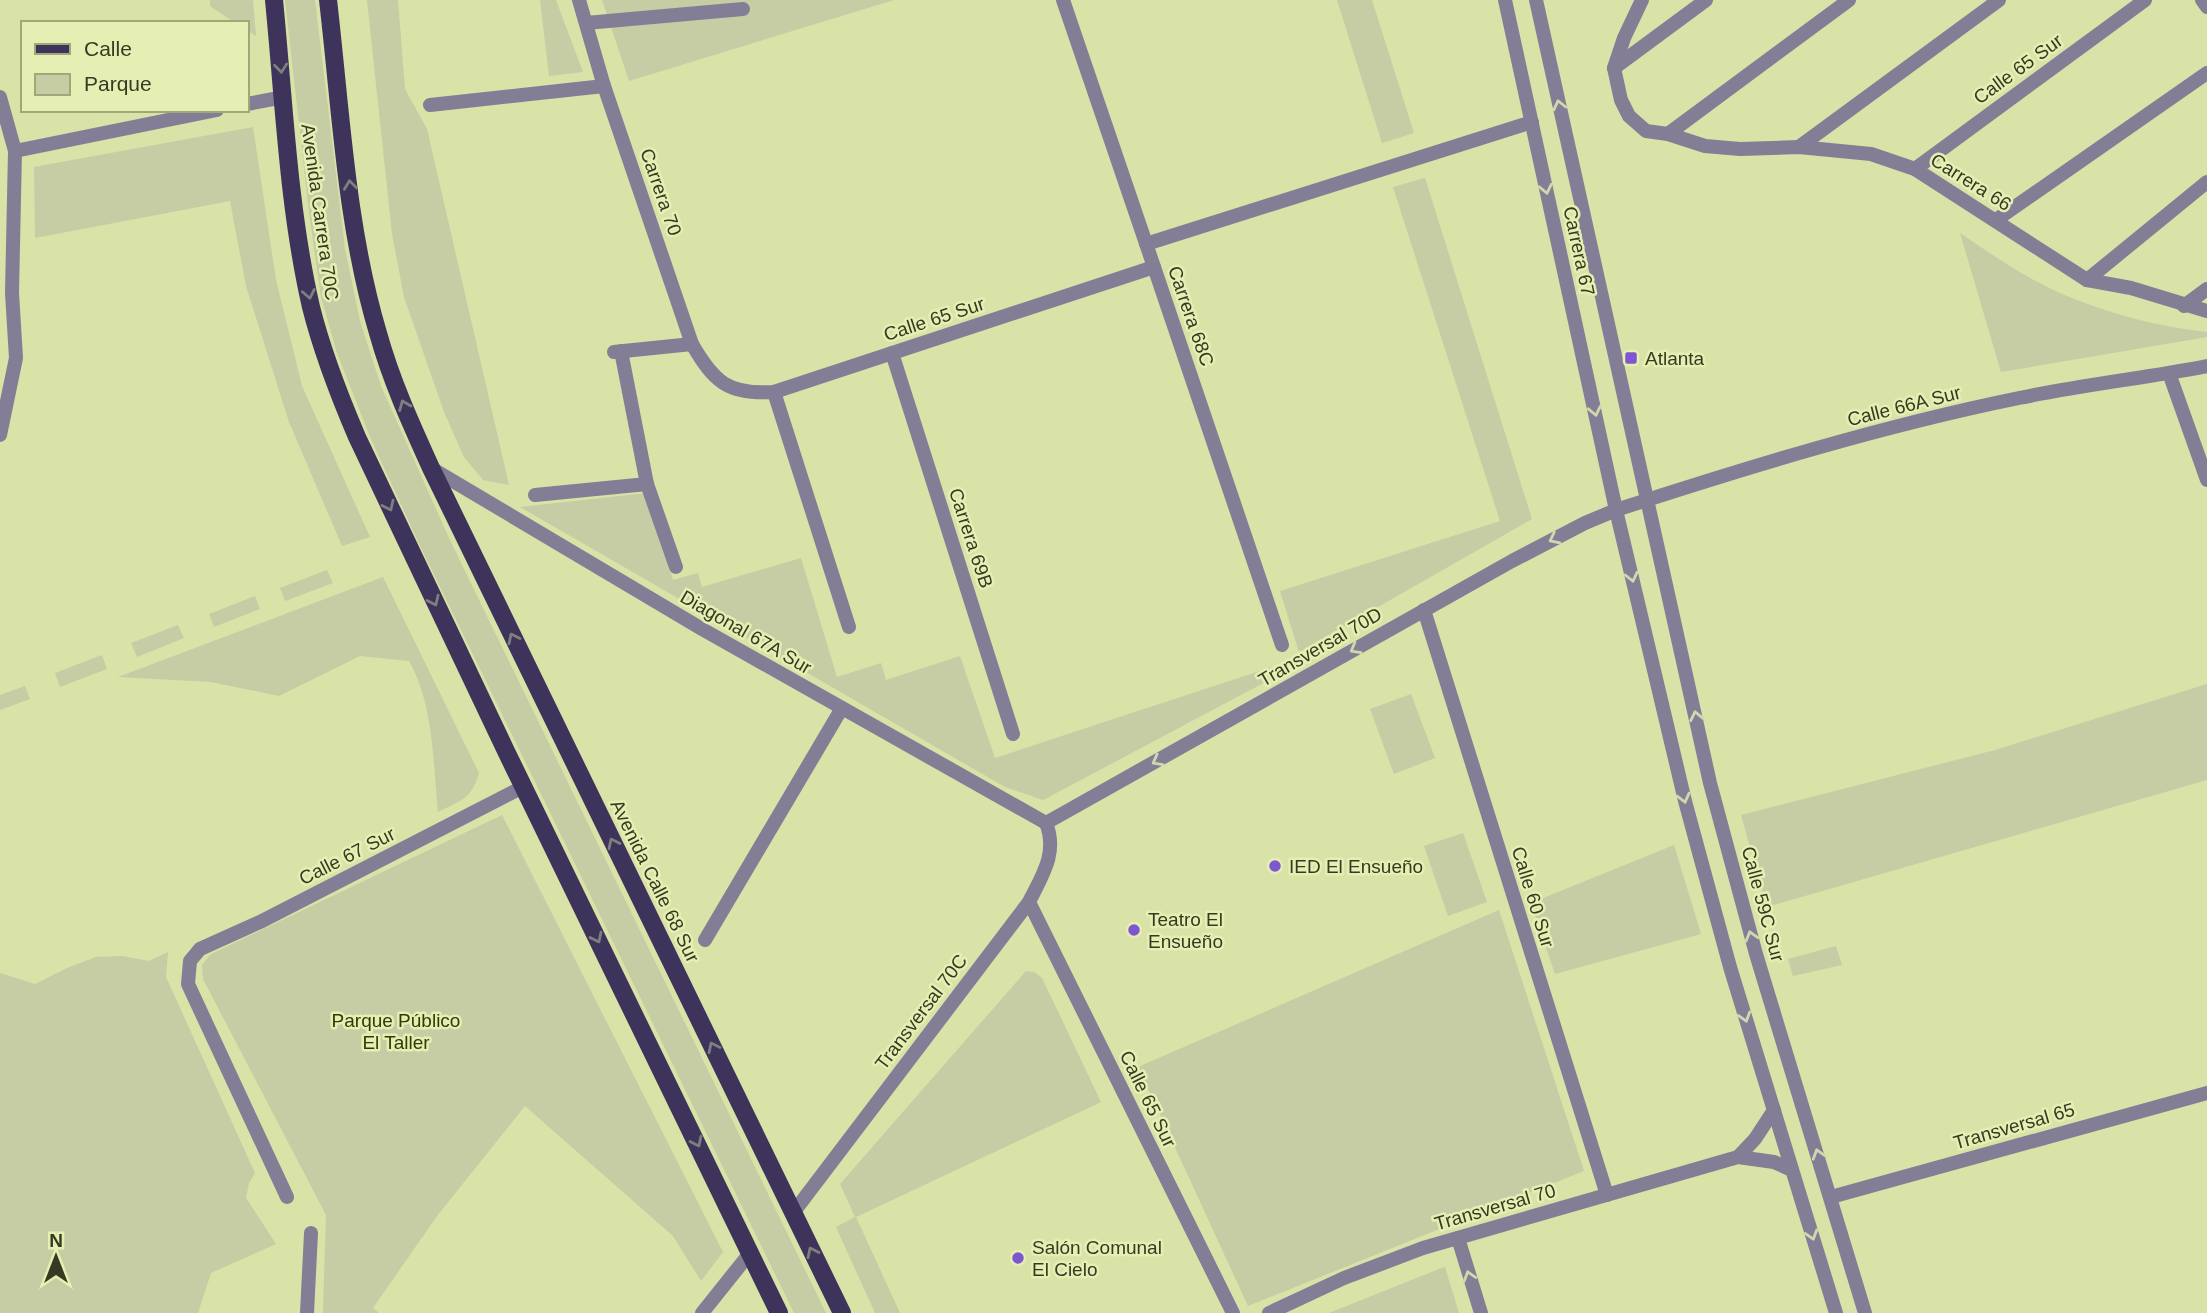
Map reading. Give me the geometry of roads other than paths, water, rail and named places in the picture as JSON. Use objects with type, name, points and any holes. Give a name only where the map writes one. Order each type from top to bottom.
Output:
[{"type":"main road","name":"Avenida Carrera 70C","points":[[274,0],[292,188],[311,307],[338,393],[523,787]]},
{"type":"main road","name":"Avenida Carrera 70C","points":[[328,0],[356,239],[363,274],[389,369],[431,468]]},
{"type":"main road","name":"Avenida Calle 68 Sur","points":[[431,468],[842,1313]]},
{"type":"main road","points":[[523,787],[779,1313]]},
{"type":"street","name":"Carrera 70","points":[[579,0],[604,86],[692,344],[704,366],[725,386]]},
{"type":"street","name":"Carrera 68C","points":[[1063,0],[1282,645]]},
{"type":"street","name":"Carrera 67","points":[[1505,0],[1616,510]]},
{"type":"street","name":"Carrera 67","points":[[1536,0],[1648,499]]},
{"type":"street","points":[[1614,68],[1624,38],[1642,0]]},
{"type":"street","points":[[1614,68],[1706,0]]},
{"type":"street","points":[[1668,134],[1849,0]]},
{"type":"street","points":[[1799,147],[1999,0]]},
{"type":"street","name":"Calle 65 Sur","points":[[1915,169],[2145,0]]},
{"type":"street","points":[[2202,0],[2207,7]]},
{"type":"street","points":[[586,23],[743,9]]},
{"type":"street","name":"Carrera 66","points":[[1614,68],[1620,100],[1629,116],[1646,131],[1668,134],[1705,146],[1740,149],[1799,147],[1871,154],[1915,169],[2087,280],[2132,289],[2207,311]]},
{"type":"street","points":[[1996,220],[2207,73]]},
{"type":"street","points":[[430,105],[604,86]]},
{"type":"street","points":[[0,97],[15,151],[12,293],[16,358],[0,435]]},
{"type":"street","points":[[248,104],[284,97]]},
{"type":"street","points":[[15,151],[207,112]]},
{"type":"street","points":[[1146,244],[1532,122]]},
{"type":"street","points":[[2087,280],[2207,182]]},
{"type":"street","name":"Calle 65 Sur","points":[[725,386],[738,391],[774,392],[1154,267]]},
{"type":"street","points":[[2184,306],[2207,289]]},
{"type":"street","points":[[677,567],[647,484],[617,352],[692,344]]},
{"type":"street","name":"Carrera 69B","points":[[892,354],[1013,734]]},
{"type":"street","name":"Calle 66A Sur","points":[[1616,510],[1802,452],[1894,427],[2041,393],[2207,366]]},
{"type":"street","points":[[2169,373],[2207,480]]},
{"type":"street","points":[[774,392],[849,626]]},
{"type":"street","name":"Diagonal 67A Sur","points":[[431,468],[691,623],[1046,823]]},
{"type":"street","points":[[535,495],[647,484]]},
{"type":"street","name":"Calle 59C Sur","points":[[1648,499],[1710,783],[1737,887],[1865,1313]]},
{"type":"street","points":[[1616,510],[1685,801],[1730,967],[1836,1313]]},
{"type":"street","name":"Transversal 70D","points":[[1046,823],[1511,561],[1616,510]]},
{"type":"street","name":"Calle 60 Sur","points":[[1424,610],[1607,1195]]},
{"type":"street","points":[[705,940],[842,708]]},
{"type":"street","name":"Calle 67 Sur","points":[[287,1196],[188,984],[190,961],[200,949],[262,921],[523,787]]},
{"type":"street","name":"Transversal 70C","points":[[793,1213],[1029,902],[1049,862],[1051,845],[1046,823]]},
{"type":"street","name":"Calle 65 Sur","points":[[1029,902],[1233,1313]]},
{"type":"street","name":"Transversal 65","points":[[1831,1197],[2207,1093]]},
{"type":"street","points":[[1738,1157],[1755,1139],[1774,1110]]},
{"type":"street","name":"Transversal 70","points":[[1269,1313],[1369,1268],[1458,1238],[1738,1157],[1774,1162],[1792,1170]]},
{"type":"street","points":[[307,1313],[311,1233]]},
{"type":"street","points":[[1458,1238],[1481,1313]]},
{"type":"street","points":[[702,1313],[750,1253]]},
{"type":"place","name":"Atlanta","points":[[1631,358]]},
{"type":"place","name":"IED El Ensueño","points":[[1275,866]]},
{"type":"place","name":"Teatro El Ensueño","points":[[1134,930]]},
{"type":"place","name":"Salón Comunal El Cielo","points":[[1018,1258]]},
{"type":"park label","name":"Parque Público El Taller","points":[[396,1031]]}]
